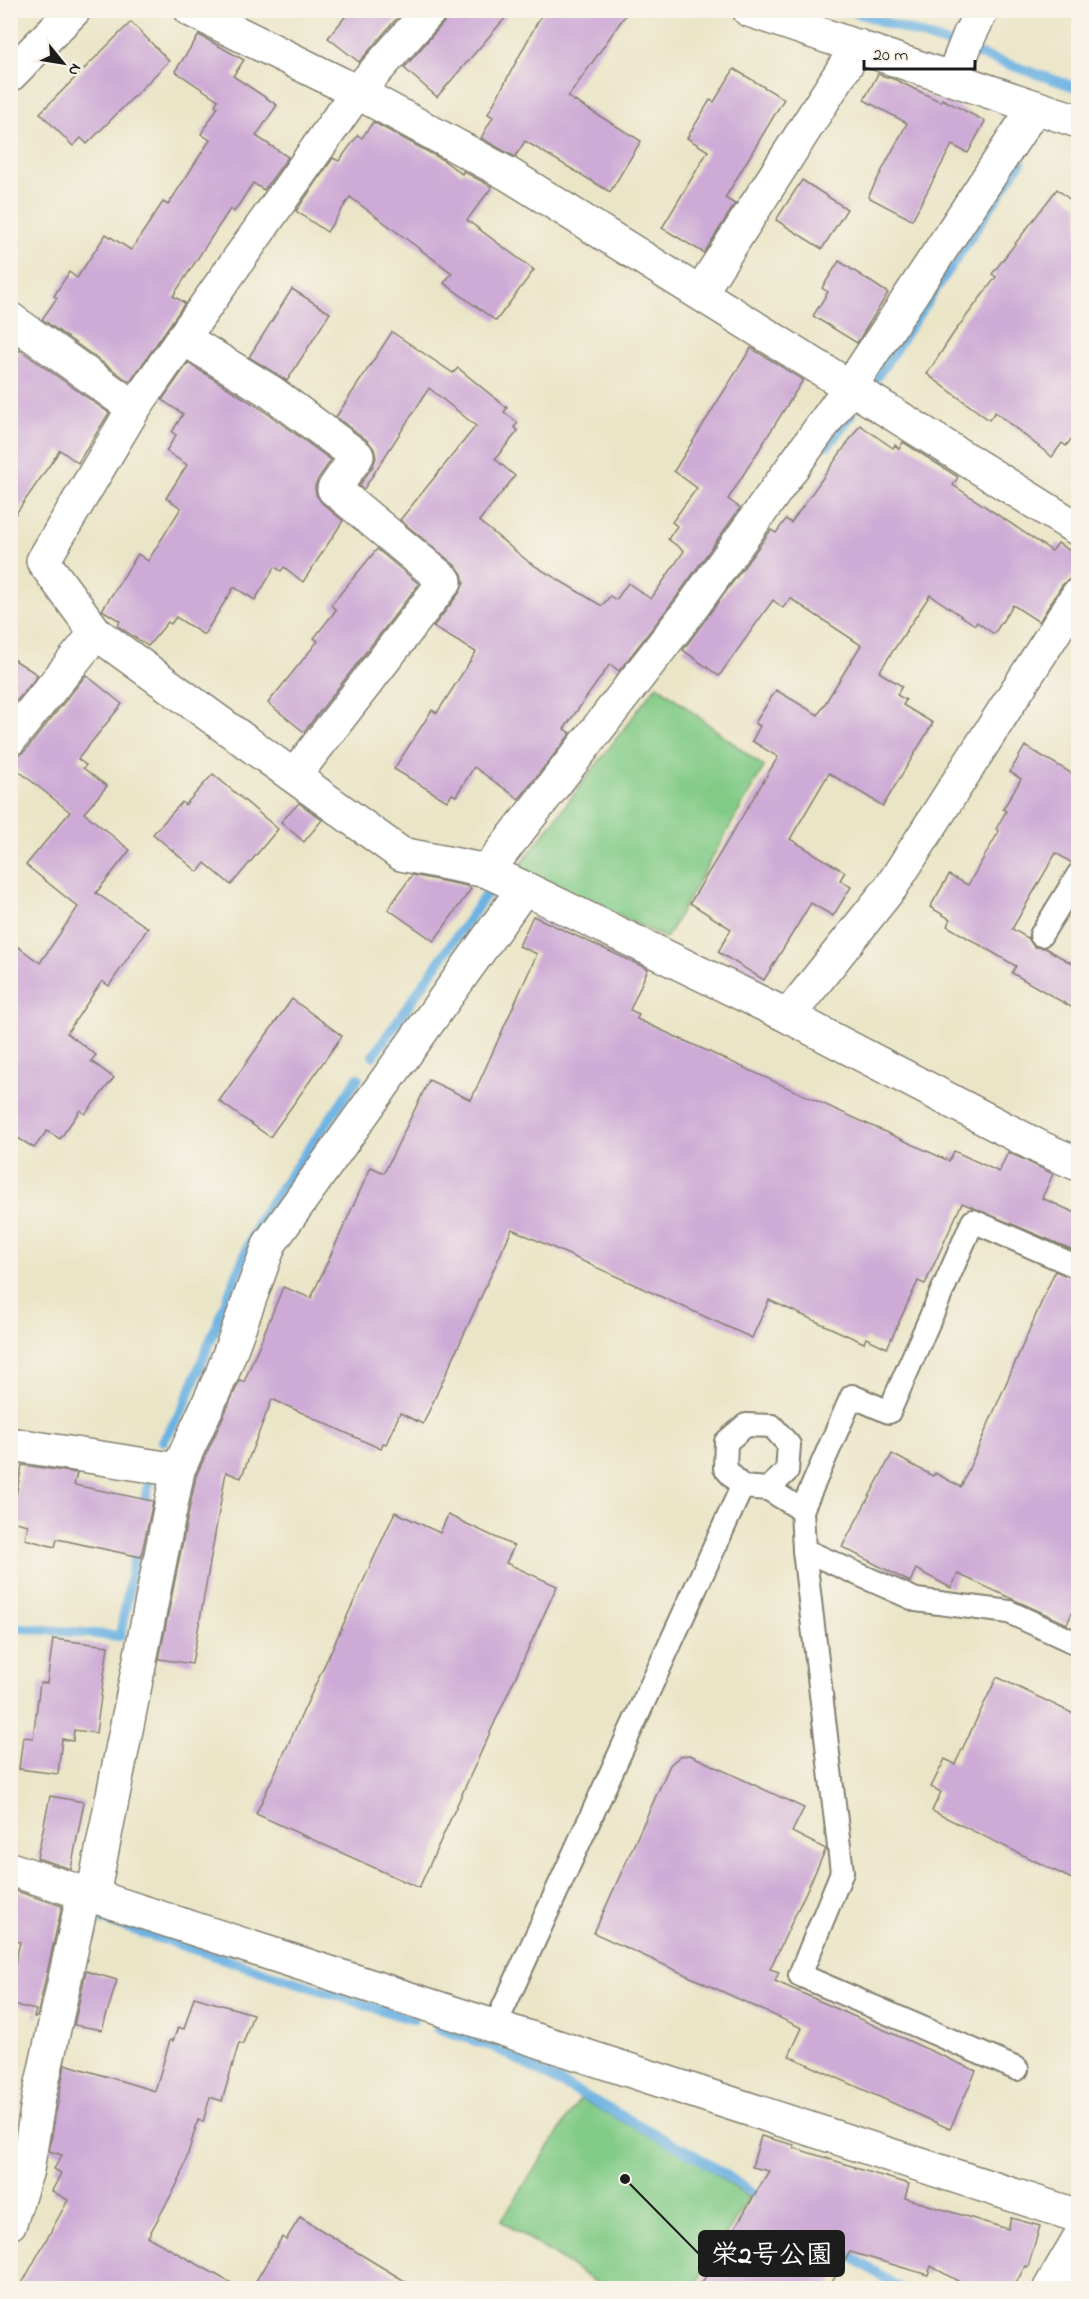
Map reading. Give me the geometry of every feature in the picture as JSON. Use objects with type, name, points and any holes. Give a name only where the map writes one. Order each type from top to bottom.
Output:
[{"type":"street","points":[[10,75],[74,10]]},
{"type":"street","points":[[190,10],[357,92],[508,174],[1078,529]]},
{"type":"street","points":[[430,10],[357,92],[183,338],[134,408],[43,561],[96,633],[400,854],[487,871],[788,1016],[1041,1148],[1078,1164]]},
{"type":"street","points":[[749,10],[954,75],[1035,107],[1078,121]]},
{"type":"street","points":[[954,75],[975,23]]},
{"type":"street","points":[[700,293],[858,46]]},
{"type":"street","points":[[487,871],[690,610],[850,387],[1035,107]]},
{"type":"street","points":[[10,319],[134,408]]},
{"type":"street","points":[[183,338],[271,392],[357,456],[334,489],[445,581],[294,776]]},
{"type":"street","points":[[788,1016],[891,887],[1078,595]]},
{"type":"street","points":[[10,739],[96,633]]},
{"type":"street","points":[[10,2223],[27,2170],[39,2097],[89,1893],[178,1470],[222,1374],[270,1243],[524,888]]},
{"type":"street","points":[[10,1444],[178,1470]]},
{"type":"street","points":[[10,1869],[1078,2216]]},
{"type":"street","points":[[1050,2289],[1078,2240]]},
{"type":"lane","points":[[1041,935],[1078,875]]},
{"type":"lane","points":[[1017,2069],[800,1975],[842,1872],[804,1550],[802,1510],[852,1395],[889,1412],[973,1221],[1078,1267]]},
{"type":"lane","points":[[768,1489],[787,1471],[789,1445],[772,1426],[746,1425],[726,1442],[725,1468],[742,1487],[768,1489],[802,1510]]},
{"type":"lane","points":[[495,2026],[742,1487]]},
{"type":"lane","points":[[804,1550],[916,1600],[1009,1612],[1078,1644]]},
{"type":"green space","points":[[657,685],[764,767],[666,938],[518,868]]},
{"type":"green space","points":[[580,2099],[695,2160],[749,2198],[693,2288],[605,2288],[501,2221]]},
{"type":"building","points":[[338,10],[404,10],[359,62],[328,38],[345,17]]},
{"type":"building","points":[[448,10],[512,10],[437,97],[404,68],[444,22]]},
{"type":"building","points":[[544,10],[629,10],[568,97],[641,141],[610,192],[525,141],[515,157],[481,138],[493,117],[488,114]]},
{"type":"building","points":[[131,22],[169,61],[87,144],[81,138],[73,146],[40,113]]},
{"type":"building","points":[[199,35],[244,60],[233,76],[277,105],[256,136],[288,157],[264,190],[253,183],[234,212],[230,209],[173,296],[185,303],[130,382],[42,319],[57,298],[54,296],[69,272],[77,278],[106,234],[131,250],[163,202],[168,205],[210,140],[201,134],[218,107],[215,105],[218,100],[175,71]]},
{"type":"building","points":[[734,69],[784,99],[725,198],[735,204],[704,253],[662,228],[708,151],[687,138],[710,100],[714,102]]},
{"type":"building","points":[[878,74],[896,80],[941,102],[942,99],[985,121],[968,153],[952,145],[912,220],[868,197],[907,123],[864,100]]},
{"type":"building","points":[[373,122],[443,160],[462,174],[463,171],[492,187],[467,220],[534,270],[496,321],[444,283],[452,273],[350,197],[327,232],[296,211],[333,158],[339,161],[358,135],[362,138]]},
{"type":"building","points":[[802,180],[847,209],[822,249],[776,220]]},
{"type":"building","points":[[1057,189],[1078,206],[1078,430],[1066,446],[1062,443],[1052,457],[995,412],[989,420],[927,374],[953,334],[996,277],[992,274]]},
{"type":"building","points":[[839,261],[888,293],[857,343],[813,316],[828,292],[822,288]]},
{"type":"building","points":[[292,289],[330,313],[287,381],[249,357]]},
{"type":"building","points":[[392,332],[453,373],[458,368],[507,408],[504,412],[518,423],[514,427],[518,431],[495,459],[515,476],[479,521],[530,563],[602,606],[610,596],[616,600],[628,583],[651,599],[684,551],[668,539],[677,526],[672,522],[697,488],[674,471],[751,348],[803,380],[728,499],[740,508],[675,599],[619,671],[610,664],[564,729],[571,733],[519,799],[474,767],[456,796],[452,794],[447,801],[394,769],[432,710],[437,713],[476,652],[433,627],[460,592],[464,583],[462,574],[457,567],[400,520],[476,426],[429,388],[364,489],[359,486],[373,466],[376,458],[374,449],[368,441],[336,417]]},
{"type":"building","points":[[20,350],[109,413],[78,463],[60,450],[10,522],[10,364]]},
{"type":"building","points":[[188,363],[260,408],[331,460],[315,486],[316,495],[343,521],[303,582],[284,567],[281,571],[275,567],[255,600],[234,587],[204,635],[176,617],[171,624],[168,622],[148,646],[118,626],[120,621],[102,610],[138,554],[148,561],[181,508],[166,498],[187,465],[166,451],[176,435],[172,432],[183,414],[162,400]]},
{"type":"building","points":[[860,425],[893,448],[895,445],[899,449],[903,442],[958,477],[953,485],[1052,551],[1058,543],[1078,556],[1078,567],[1071,578],[1062,585],[1039,622],[1013,605],[994,634],[977,622],[975,625],[930,595],[879,672],[902,686],[897,695],[906,700],[903,705],[933,723],[883,806],[829,773],[790,839],[845,872],[840,880],[851,887],[833,916],[811,903],[764,980],[718,952],[731,929],[690,903],[778,757],[752,741],[760,726],[755,723],[776,690],[818,715],[861,645],[790,598],[783,608],[773,600],[719,676],[683,650],[771,530],[776,533],[786,519],[791,523]]},
{"type":"building","points":[[377,549],[419,584],[304,732],[268,703],[318,641],[314,638],[336,610],[331,605]]},
{"type":"building","points":[[10,657],[38,675],[10,709]]},
{"type":"building","points":[[86,675],[122,704],[78,759],[86,765],[83,768],[107,786],[84,813],[130,850],[96,893],[148,928],[109,986],[102,981],[67,1033],[96,1055],[91,1061],[114,1078],[85,1114],[80,1110],[60,1139],[47,1131],[34,1148],[10,1133],[10,941],[40,963],[78,907],[26,865],[70,812],[10,764],[10,757],[25,751]]},
{"type":"building","points":[[1025,746],[1078,777],[1078,862],[1072,863],[1056,853],[1012,929],[1028,938],[1034,947],[1045,948],[1078,967],[1078,1011],[1012,973],[1016,966],[947,926],[950,919],[930,907],[949,875],[968,885],[999,831],[996,829],[1006,811],[1003,809],[1021,779],[1010,772]]},
{"type":"building","points":[[213,774],[278,829],[231,885],[205,863],[198,872],[153,834],[182,802],[185,805]]},
{"type":"building","points":[[299,803],[322,820],[304,842],[281,822]]},
{"type":"building","points":[[412,875],[467,886],[471,889],[434,941],[388,909]]},
{"type":"building","points":[[533,916],[648,969],[630,1010],[639,1014],[637,1019],[949,1161],[954,1151],[999,1172],[1008,1152],[1053,1174],[1042,1198],[1078,1214],[1078,1252],[962,1203],[925,1284],[918,1281],[887,1348],[866,1338],[864,1343],[769,1300],[752,1338],[512,1229],[423,1424],[400,1413],[386,1444],[383,1443],[381,1449],[272,1399],[241,1478],[226,1472],[192,1664],[159,1659],[196,1476],[240,1380],[244,1382],[283,1287],[311,1298],[371,1167],[384,1173],[429,1080],[471,1100],[537,954],[519,946]]},
{"type":"building","points":[[292,999],[342,1036],[270,1137],[219,1101]]},
{"type":"building","points":[[1055,1271],[1078,1280],[1078,1600],[1067,1624],[958,1574],[951,1588],[916,1569],[910,1582],[842,1547],[892,1454],[933,1476],[935,1473],[961,1487]]},
{"type":"building","points":[[22,1465],[77,1473],[74,1485],[153,1501],[141,1557],[57,1539],[55,1547],[25,1539],[28,1525],[11,1521]]},
{"type":"building","points":[[395,1512],[440,1533],[448,1515],[514,1546],[506,1563],[557,1586],[419,1888],[256,1814]]},
{"type":"building","points":[[53,1639],[108,1646],[96,1733],[74,1730],[73,1741],[62,1739],[58,1774],[19,1769],[23,1737],[33,1738],[40,1683],[47,1683]]},
{"type":"building","points":[[997,1677],[1078,1716],[1078,1882],[932,1811],[941,1792],[931,1787],[945,1759],[955,1764]]},
{"type":"building","points":[[690,1755],[804,1808],[792,1832],[826,1849],[770,1969],[779,1972],[775,1981],[976,2071],[950,2129],[789,2056],[802,2028],[594,1933],[670,1765],[680,1756]]},
{"type":"building","points":[[50,1796],[84,1802],[71,1869],[37,1858]]},
{"type":"building","points":[[10,1889],[62,1906],[37,2017],[34,2017],[36,2010],[10,2004],[10,1986],[20,1942],[10,1940]]},
{"type":"building","points":[[86,1971],[117,1980],[102,2030],[74,2025]]},
{"type":"building","points":[[194,1997],[253,2014],[243,2044],[239,2043],[222,2101],[210,2097],[203,2122],[198,2120],[181,2177],[148,2237],[242,2289],[19,2289],[68,2200],[52,2191],[61,2173],[54,2169],[62,2155],[49,2151],[65,2064],[155,2091],[170,2040],[173,2041],[178,2027],[184,2029]]},
{"type":"building","points":[[761,2136],[909,2184],[905,2198],[1008,2229],[1011,2218],[1040,2226],[1028,2267],[1025,2266],[1013,2289],[972,2289],[931,2266],[928,2275],[850,2252],[828,2289],[698,2289],[769,2171],[752,2167]]},
{"type":"building","points":[[300,2217],[418,2289],[251,2289],[282,2237],[286,2240]]},
{"type":"waterway","points":[[849,10],[1078,88]]},
{"type":"waterway","points":[[876,378],[1021,162]]},
{"type":"waterway","points":[[828,445],[851,415]]},
{"type":"waterway","points":[[373,1056],[487,893]]},
{"type":"waterway","points":[[163,1441],[183,1408],[259,1220],[358,1078]]},
{"type":"waterway","points":[[143,1511],[149,1481]]},
{"type":"waterway","points":[[10,1627],[120,1636],[138,1541]]},
{"type":"waterway","points":[[103,1920],[413,2020]]},
{"type":"waterway","points":[[437,2028],[494,2047],[696,2156],[767,2202]]},
{"type":"waterway","points":[[838,2248],[900,2288]]},
{"type":"place","name":"栄2号公園","points":[[625,2179]]}]
